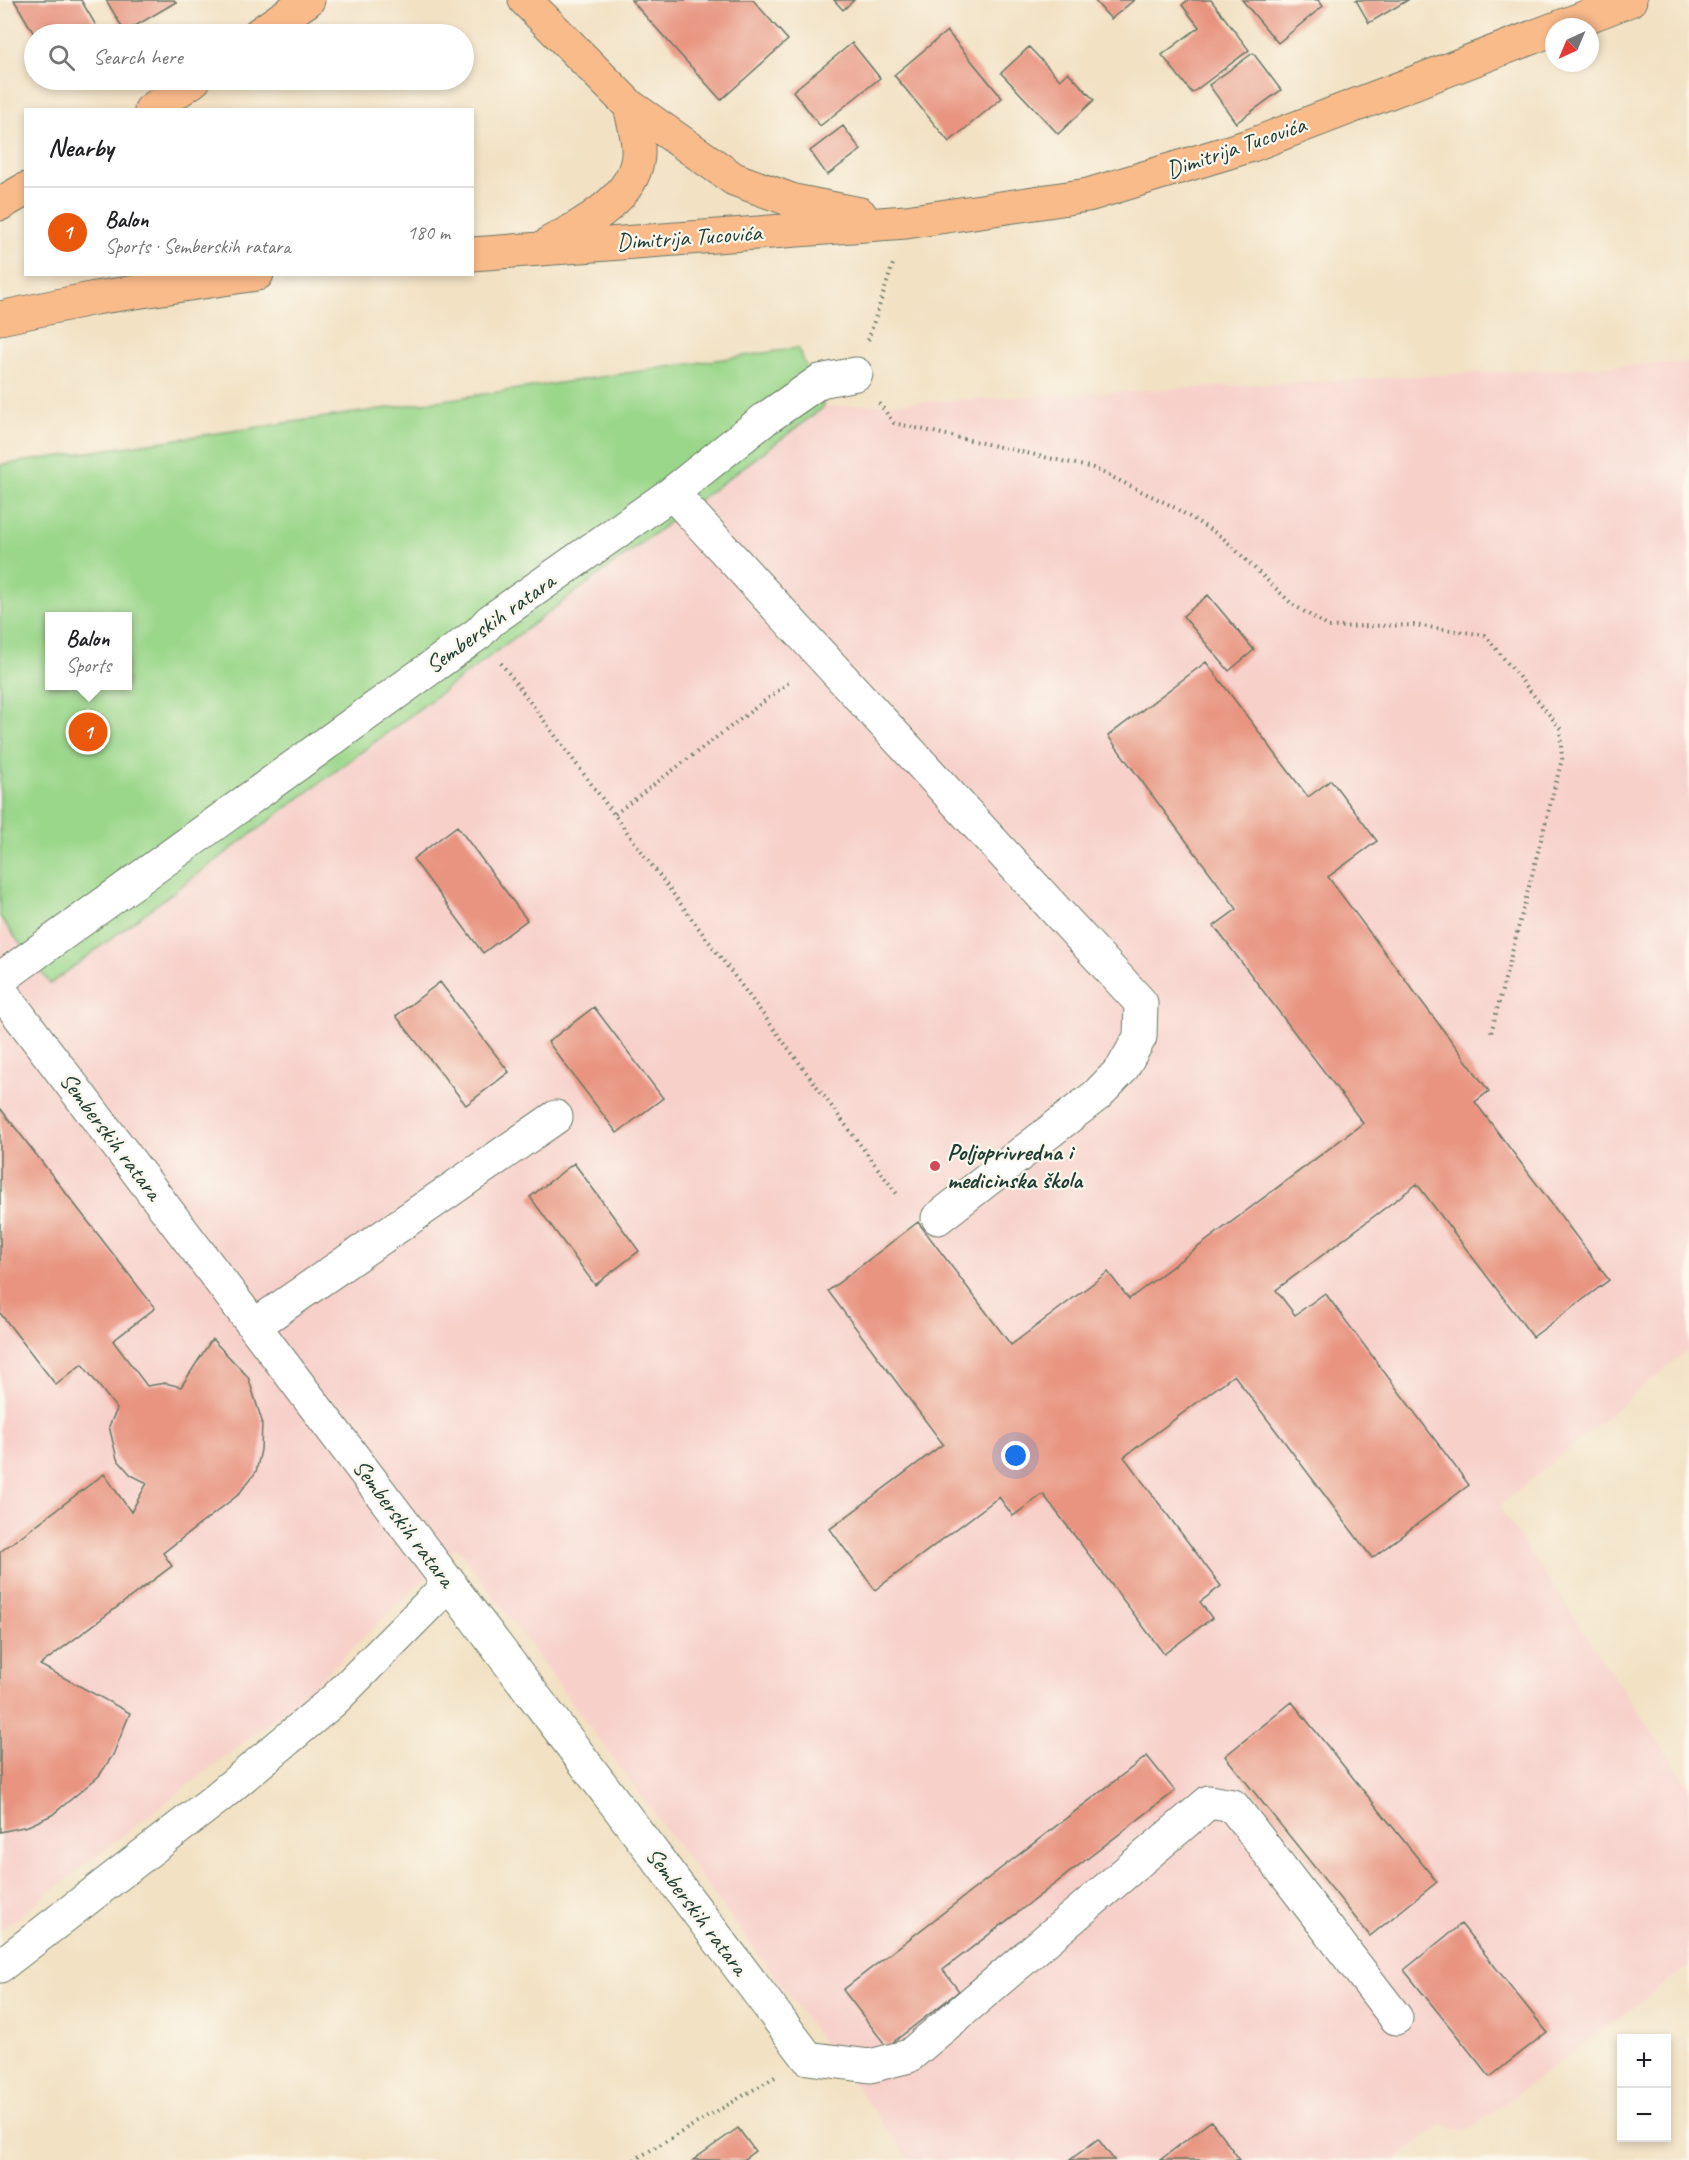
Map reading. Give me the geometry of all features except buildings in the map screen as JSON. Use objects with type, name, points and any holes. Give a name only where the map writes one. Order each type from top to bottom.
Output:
[{"type":"main road","points":[[273,24],[308,0]]},
{"type":"main road","points":[[1583,18],[1630,0]]},
{"type":"main road","name":"Dimitrija Tucovića","points":[[529,2],[630,106],[734,179],[794,201],[906,222]]},
{"type":"main road","name":"Dimitrija Tucovića","points":[[474,254],[540,247],[906,222],[1088,195],[1252,145],[1545,32]]},
{"type":"main road","points":[[160,106],[181,90]]},
{"type":"main road","points":[[540,247],[581,227],[605,209],[624,188],[636,167],[638,139],[630,106]]},
{"type":"main road","points":[[0,204],[24,190]]},
{"type":"main road","points":[[0,318],[95,298],[235,276]]},
{"type":"street","name":"Semberskih ratara","points":[[0,979],[479,633],[490,621],[672,492],[765,419],[820,381],[856,374]]},
{"type":"street","points":[[672,492],[1141,1003],[1140,1037],[1122,1069],[1096,1095],[938,1218]]},
{"type":"street","name":"Semberskih ratara","points":[[0,990],[808,2058]]},
{"type":"street","points":[[254,1326],[556,1117]]},
{"type":"street","points":[[0,1966],[216,1799],[334,1700],[450,1583]]},
{"type":"street","points":[[808,2058],[870,2066],[909,2056],[1209,1802],[1233,1806],[1396,2018]]},
{"type":"path","points":[[906,222],[856,374],[894,423],[1093,468],[1172,506],[1222,537],[1292,604],[1329,627],[1414,626],[1485,635],[1560,728],[1562,759],[1491,1033]]},
{"type":"path","points":[[479,633],[897,1194]]},
{"type":"path","points":[[615,814],[823,656]]},
{"type":"path","points":[[634,2160],[808,2058]]},
{"type":"shaded area","name":"Poljoprivredna i medicinska škola","points":[[1689,362],[1689,1349],[1499,1507],[1689,1786],[1689,1966],[1467,2131],[1442,2125],[1395,2160],[910,2160],[457,1547],[303,1696],[0,1931],[0,917],[50,984],[824,407]]},
{"type":"green space","points":[[798,348],[824,407],[50,984],[0,917],[0,465]]},
{"type":"place","name":"Balon","points":[[88,732]]},
{"type":"place","name":"Poljoprivredna i medicinska škola","points":[[935,1166]]}]
